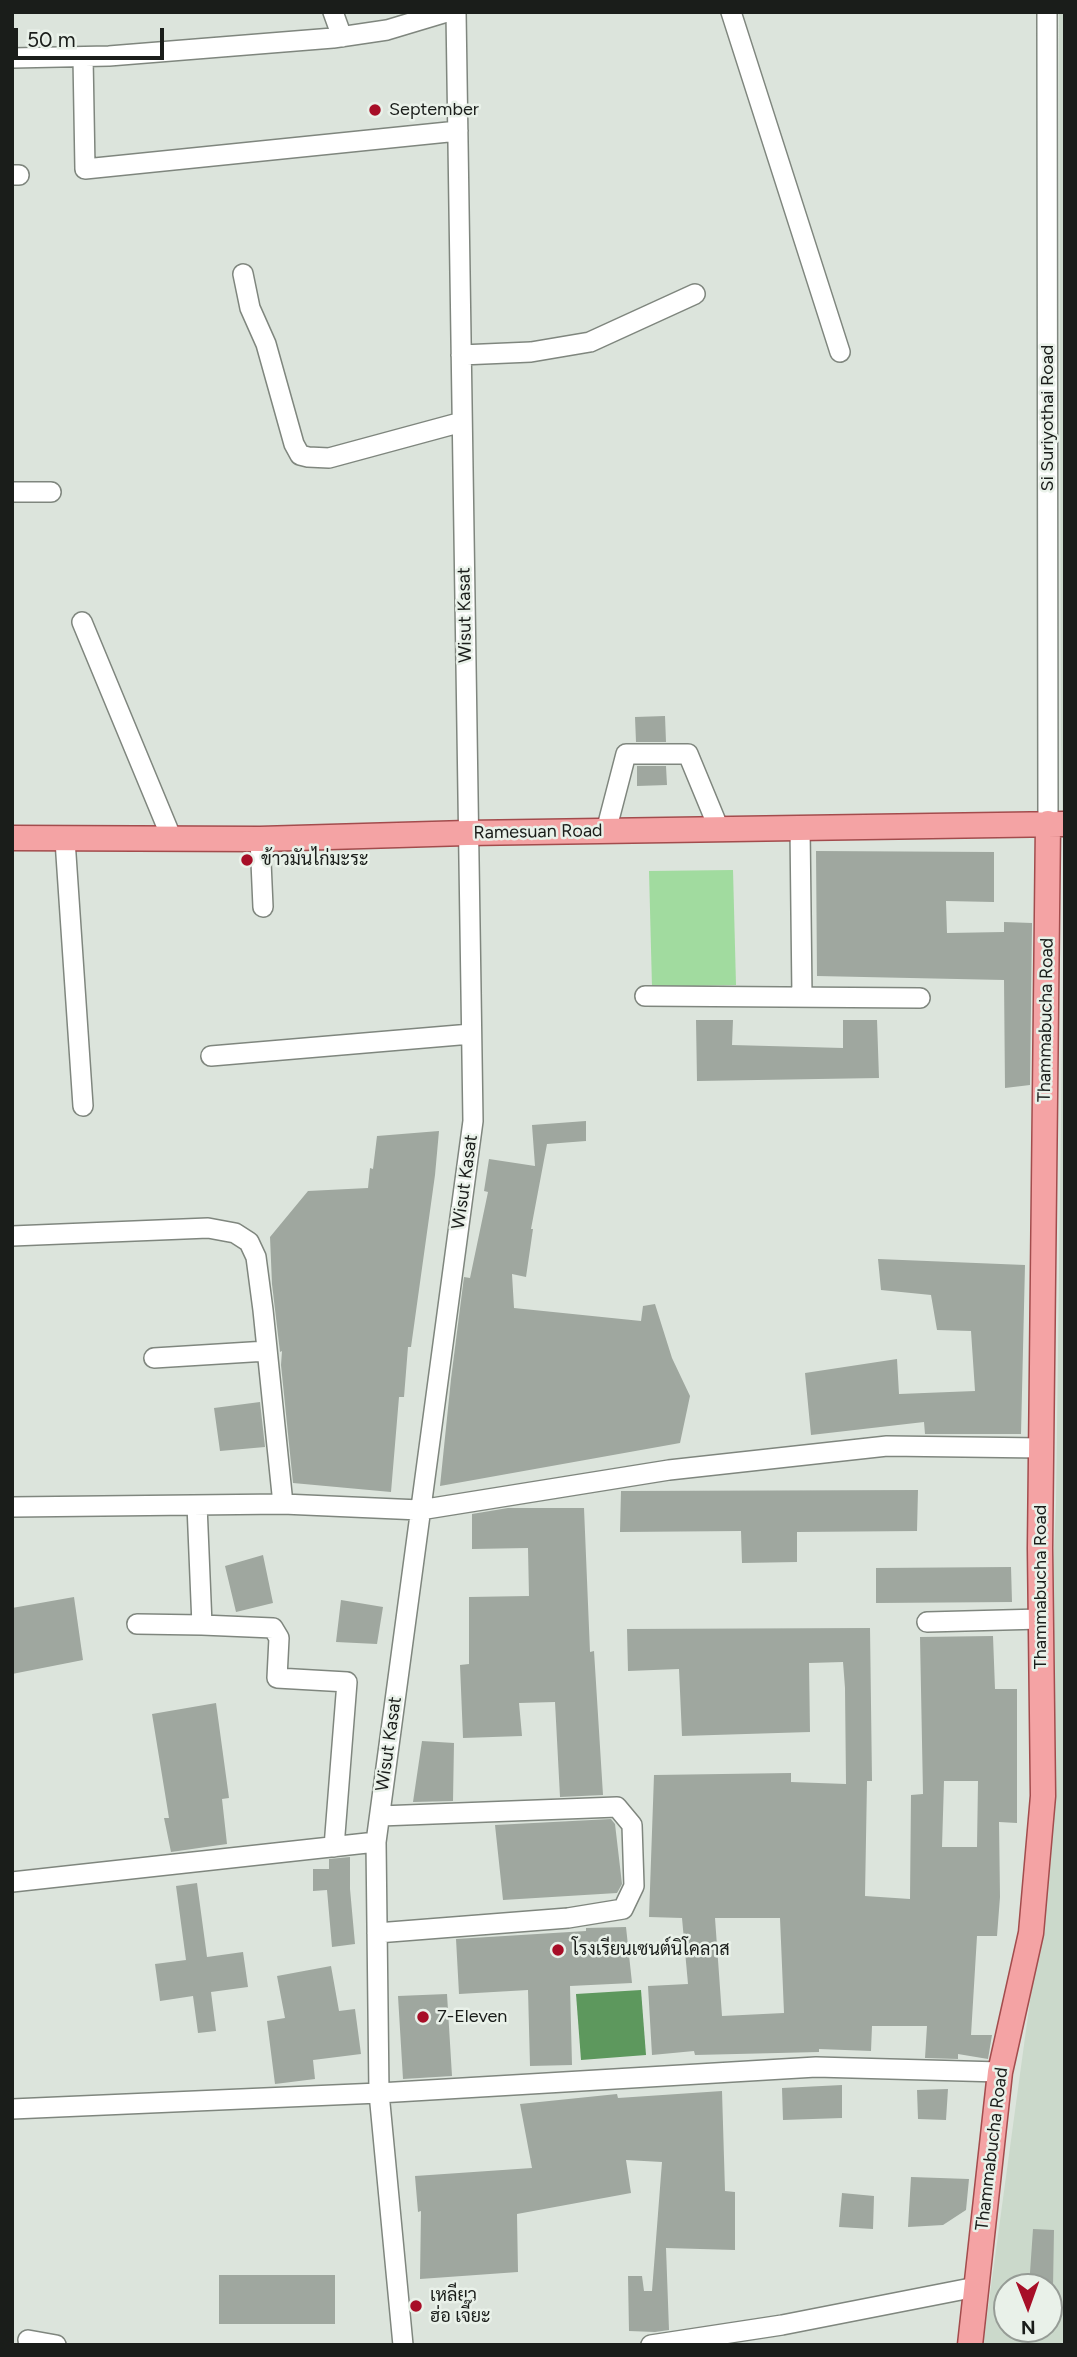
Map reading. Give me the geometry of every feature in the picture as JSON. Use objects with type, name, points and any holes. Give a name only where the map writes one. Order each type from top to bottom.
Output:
[{"type":"main road","name":"Ramesuan Road","points":[[12,838],[260,839],[467,833],[1057,824]]},
{"type":"main road","name":"Thammabucha Road","points":[[970,2345],[1000,2072],[1031,1933],[1043,1796],[1041,1448],[1057,824]]},
{"type":"street","points":[[333,12],[342,37]]},
{"type":"street","points":[[12,58],[83,57],[342,37],[387,30],[447,12]]},
{"type":"street","name":"Wisut Kasat","points":[[402,2345],[379,2093],[376,1842],[473,1121],[456,12]]},
{"type":"street","points":[[730,12],[840,352]]},
{"type":"street","name":"Si Suriyothai Road","points":[[1048,12],[1057,824]]},
{"type":"street","points":[[83,57],[85,169],[458,131]]},
{"type":"street","points":[[243,274],[250,308],[266,344],[293,444],[300,455],[329,458],[462,422]]},
{"type":"street","points":[[461,355],[531,352],[590,342],[695,293]]},
{"type":"street","points":[[12,492],[51,492]]},
{"type":"street","points":[[82,622],[172,839]]},
{"type":"street","points":[[606,831],[626,754],[688,754],[719,829]]},
{"type":"street","points":[[800,828],[802,997]]},
{"type":"street","points":[[260,839],[263,907]]},
{"type":"street","points":[[65,840],[83,1106]]},
{"type":"street","points":[[645,996],[920,998]]},
{"type":"street","points":[[211,1056],[471,1034]]},
{"type":"street","points":[[12,1236],[208,1228],[235,1233],[249,1242],[256,1257],[283,1504]]},
{"type":"street","points":[[154,1358],[267,1351]]},
{"type":"street","points":[[12,1507],[283,1504],[420,1510],[669,1470],[887,1446],[1041,1448]]},
{"type":"street","points":[[197,1504],[202,1625]]},
{"type":"street","points":[[926,1622],[1041,1619]]},
{"type":"street","points":[[137,1624],[273,1628],[279,1638],[277,1678],[347,1682],[334,1847]]},
{"type":"street","points":[[377,1933],[568,1918],[623,1909],[634,1886],[632,1825],[617,1807],[380,1816]]},
{"type":"street","points":[[12,1882],[376,1842]]},
{"type":"street","points":[[12,2109],[379,2093],[816,2067],[1000,2072]]},
{"type":"street","points":[[651,2345],[782,2325],[976,2287]]},
{"type":"street","points":[[28,2340],[56,2345]]},
{"type":"shaded area","points":[[1059,12],[1065,12],[1065,2345],[983,2345],[1036,1957],[1056,1503],[1064,887],[1061,740]]},
{"type":"shaded area","points":[[733,870],[736,985],[652,987],[649,871]]},
{"type":"shaded area","points":[[641,1990],[646,2055],[581,2060],[576,1994]]},
{"type":"building","points":[[665,716],[666,742],[636,742],[635,717]]},
{"type":"building","points":[[637,766],[666,766],[667,785],[637,786]]},
{"type":"building","points":[[816,851],[994,852],[994,902],[946,901],[947,933],[1004,932],[1004,922],[1032,923],[1030,1085],[1005,1088],[1004,980],[817,976]]},
{"type":"building","points":[[696,1020],[733,1020],[732,1045],[843,1048],[843,1020],[877,1020],[879,1078],[697,1081]]},
{"type":"building","points":[[586,1121],[586,1141],[547,1144],[531,1229],[526,1277],[512,1274],[514,1308],[641,1321],[643,1306],[655,1304],[672,1358],[690,1396],[680,1443],[440,1486],[464,1277],[470,1278],[488,1192],[484,1191],[489,1159],[535,1166],[532,1125]]},
{"type":"building","points":[[439,1131],[411,1347],[408,1347],[404,1397],[399,1397],[391,1492],[293,1483],[281,1365],[282,1351],[280,1352],[272,1284],[270,1237],[308,1191],[368,1188],[377,1136]]},
{"type":"building","points":[[878,1259],[1025,1265],[1021,1434],[925,1434],[924,1422],[811,1435],[805,1373],[897,1359],[899,1394],[975,1391],[971,1331],[937,1330],[931,1295],[881,1290]]},
{"type":"building","points":[[260,1402],[265,1447],[220,1451],[214,1408]]},
{"type":"building","points":[[918,1490],[917,1531],[797,1532],[797,1562],[742,1563],[741,1531],[620,1532],[621,1491]]},
{"type":"building","points":[[508,1508],[584,1508],[590,1652],[594,1651],[603,1795],[560,1797],[555,1702],[519,1703],[522,1736],[463,1738],[460,1665],[469,1664],[469,1597],[529,1596],[528,1548],[472,1549],[472,1514]]},
{"type":"building","points":[[263,1555],[273,1603],[236,1612],[225,1566]]},
{"type":"building","points":[[1011,1567],[1012,1602],[876,1603],[876,1568]]},
{"type":"building","points":[[74,1597],[83,1660],[12,1674],[12,1608]]},
{"type":"building","points":[[341,1600],[383,1607],[377,1644],[336,1642]]},
{"type":"building","points":[[870,1628],[872,1781],[867,1781],[865,1896],[910,1899],[911,1795],[923,1794],[920,1637],[993,1636],[995,1689],[1017,1689],[1017,1823],[999,1822],[1000,1897],[997,1936],[977,1936],[971,2035],[992,2035],[988,2059],[958,2054],[958,2059],[925,2058],[927,2026],[872,2026],[871,2051],[819,2049],[819,2052],[695,2055],[694,2051],[652,2055],[648,1986],[688,1984],[682,1918],[649,1917],[654,1775],[791,1773],[791,1782],[846,1784],[845,1688],[843,1662],[809,1663],[810,1732],[682,1736],[679,1669],[628,1671],[627,1629]],"holes":[[[944,1781],[978,1781],[977,1847],[942,1847]],[[715,1918],[780,1918],[784,2013],[722,2016]]]},
{"type":"building","points":[[216,1703],[229,1798],[222,1799],[227,1844],[171,1852],[164,1818],[169,1818],[152,1714]]},
{"type":"building","points":[[422,1741],[454,1743],[453,1801],[413,1802]]},
{"type":"building","points":[[611,1819],[615,1824],[622,1884],[617,1893],[503,1900],[495,1825]]},
{"type":"building","points":[[350,1857],[355,1944],[332,1947],[327,1890],[313,1891],[313,1869],[329,1869],[329,1859]]},
{"type":"building","points":[[197,1883],[207,1957],[243,1952],[248,1987],[211,1992],[216,2031],[198,2033],[193,1996],[160,2001],[155,1964],[186,1960],[176,1886]]},
{"type":"building","points":[[626,1927],[632,1983],[570,1986],[572,2065],[530,2066],[528,1990],[459,1994],[456,1939]]},
{"type":"building","points":[[331,1966],[339,2011],[355,2009],[361,2054],[313,2060],[315,2079],[275,2084],[267,2021],[285,2018],[277,1976]]},
{"type":"building","points":[[447,1994],[452,2076],[403,2079],[398,1996]]},
{"type":"building","points":[[842,2085],[842,2118],[783,2120],[782,2088]]},
{"type":"building","points":[[948,2089],[946,2120],[918,2119],[917,2090]]},
{"type":"building","points":[[722,2091],[725,2191],[735,2192],[735,2250],[666,2248],[669,2330],[629,2331],[628,2276],[642,2276],[644,2291],[652,2291],[662,2162],[626,2160],[631,2193],[517,2214],[518,2272],[420,2279],[421,2211],[418,2212],[415,2176],[532,2168],[520,2104],[617,2094],[618,2098]]},
{"type":"building","points":[[911,2177],[969,2179],[966,2210],[943,2225],[908,2227]]},
{"type":"building","points":[[842,2193],[874,2196],[873,2229],[839,2227]]},
{"type":"building","points":[[1033,2229],[1054,2230],[1053,2273],[1030,2273]]},
{"type":"building","points":[[219,2275],[335,2275],[335,2324],[219,2324]]},
{"type":"place","name":"September","points":[[375,110]]},
{"type":"place","name":"ข้าวมันไก่มะระ","points":[[247,860]]},
{"type":"place","name":"โรงเรียนเซนต์นิโคลาส","points":[[558,1950]]},
{"type":"place","name":"7-Eleven","points":[[423,2017]]},
{"type":"place","name":"เหลียว ฮ่อ เจี๊ยะ","points":[[416,2306]]}]
